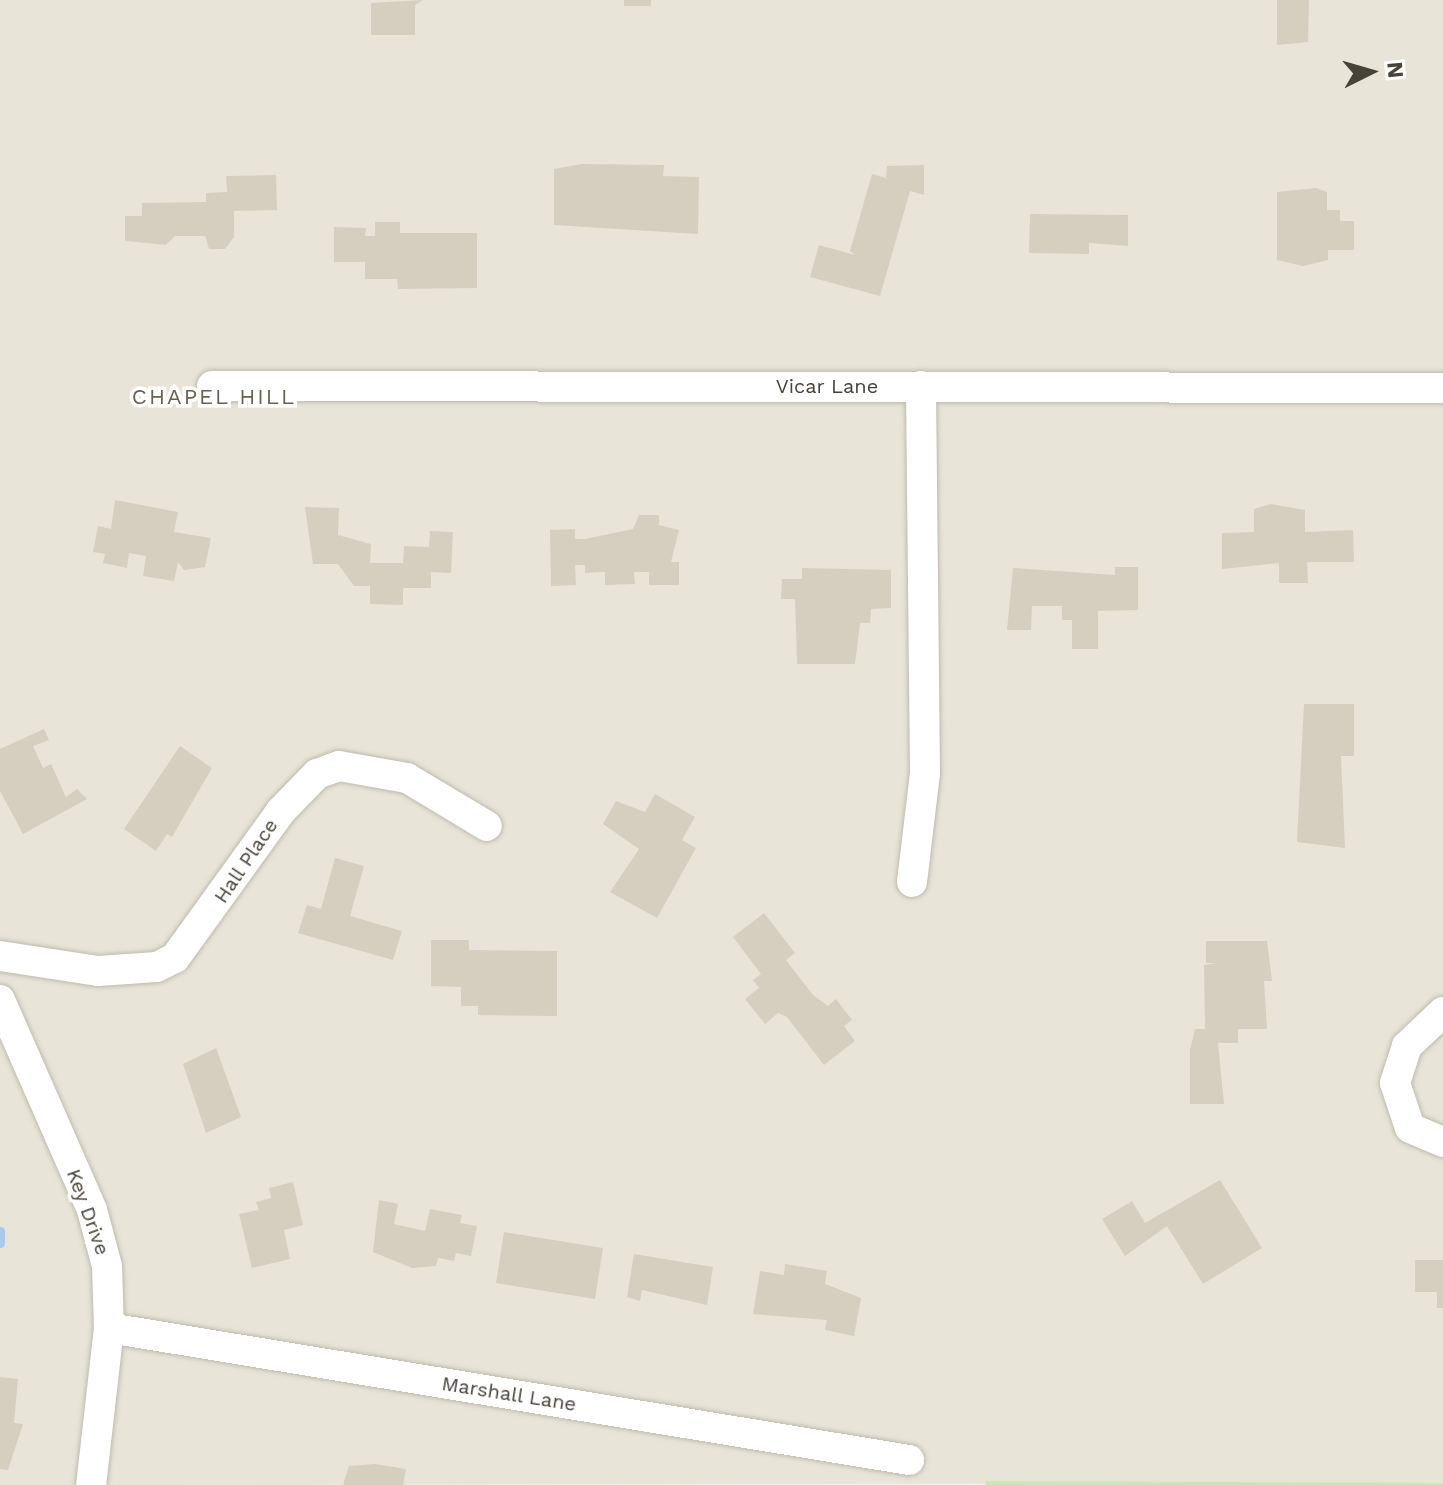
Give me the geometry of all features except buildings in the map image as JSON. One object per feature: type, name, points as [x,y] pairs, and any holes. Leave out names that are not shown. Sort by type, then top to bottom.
[{"type":"street","name":"Vicar Lane","points":[[212,386],[1443,388]]},
{"type":"street","points":[[912,882],[925,773],[921,386]]},
{"type":"street","name":"Hall Place","points":[[0,956],[98,971],[157,967],[175,958],[290,800],[317,774],[339,766],[407,778],[487,826]]},
{"type":"street","name":"Key Drive","points":[[0,1000],[92,1210],[107,1266],[109,1328],[91,1485]]},
{"type":"street","points":[[1443,1012],[1407,1046],[1395,1083],[1410,1128],[1443,1142]]},
{"type":"street","name":"Marshall Lane","points":[[109,1328],[909,1460]]},
{"type":"shaded area","points":[[0,0],[1443,0],[1443,1483],[0,1485]]},
{"type":"green space","points":[[986,1481],[1443,1483],[1443,1485],[985,1485]]},
{"type":"waterway","points":[[0,1231],[0,1243]]},
{"type":"district","name":"CHAPEL HILL","points":[[214,397]]}]
